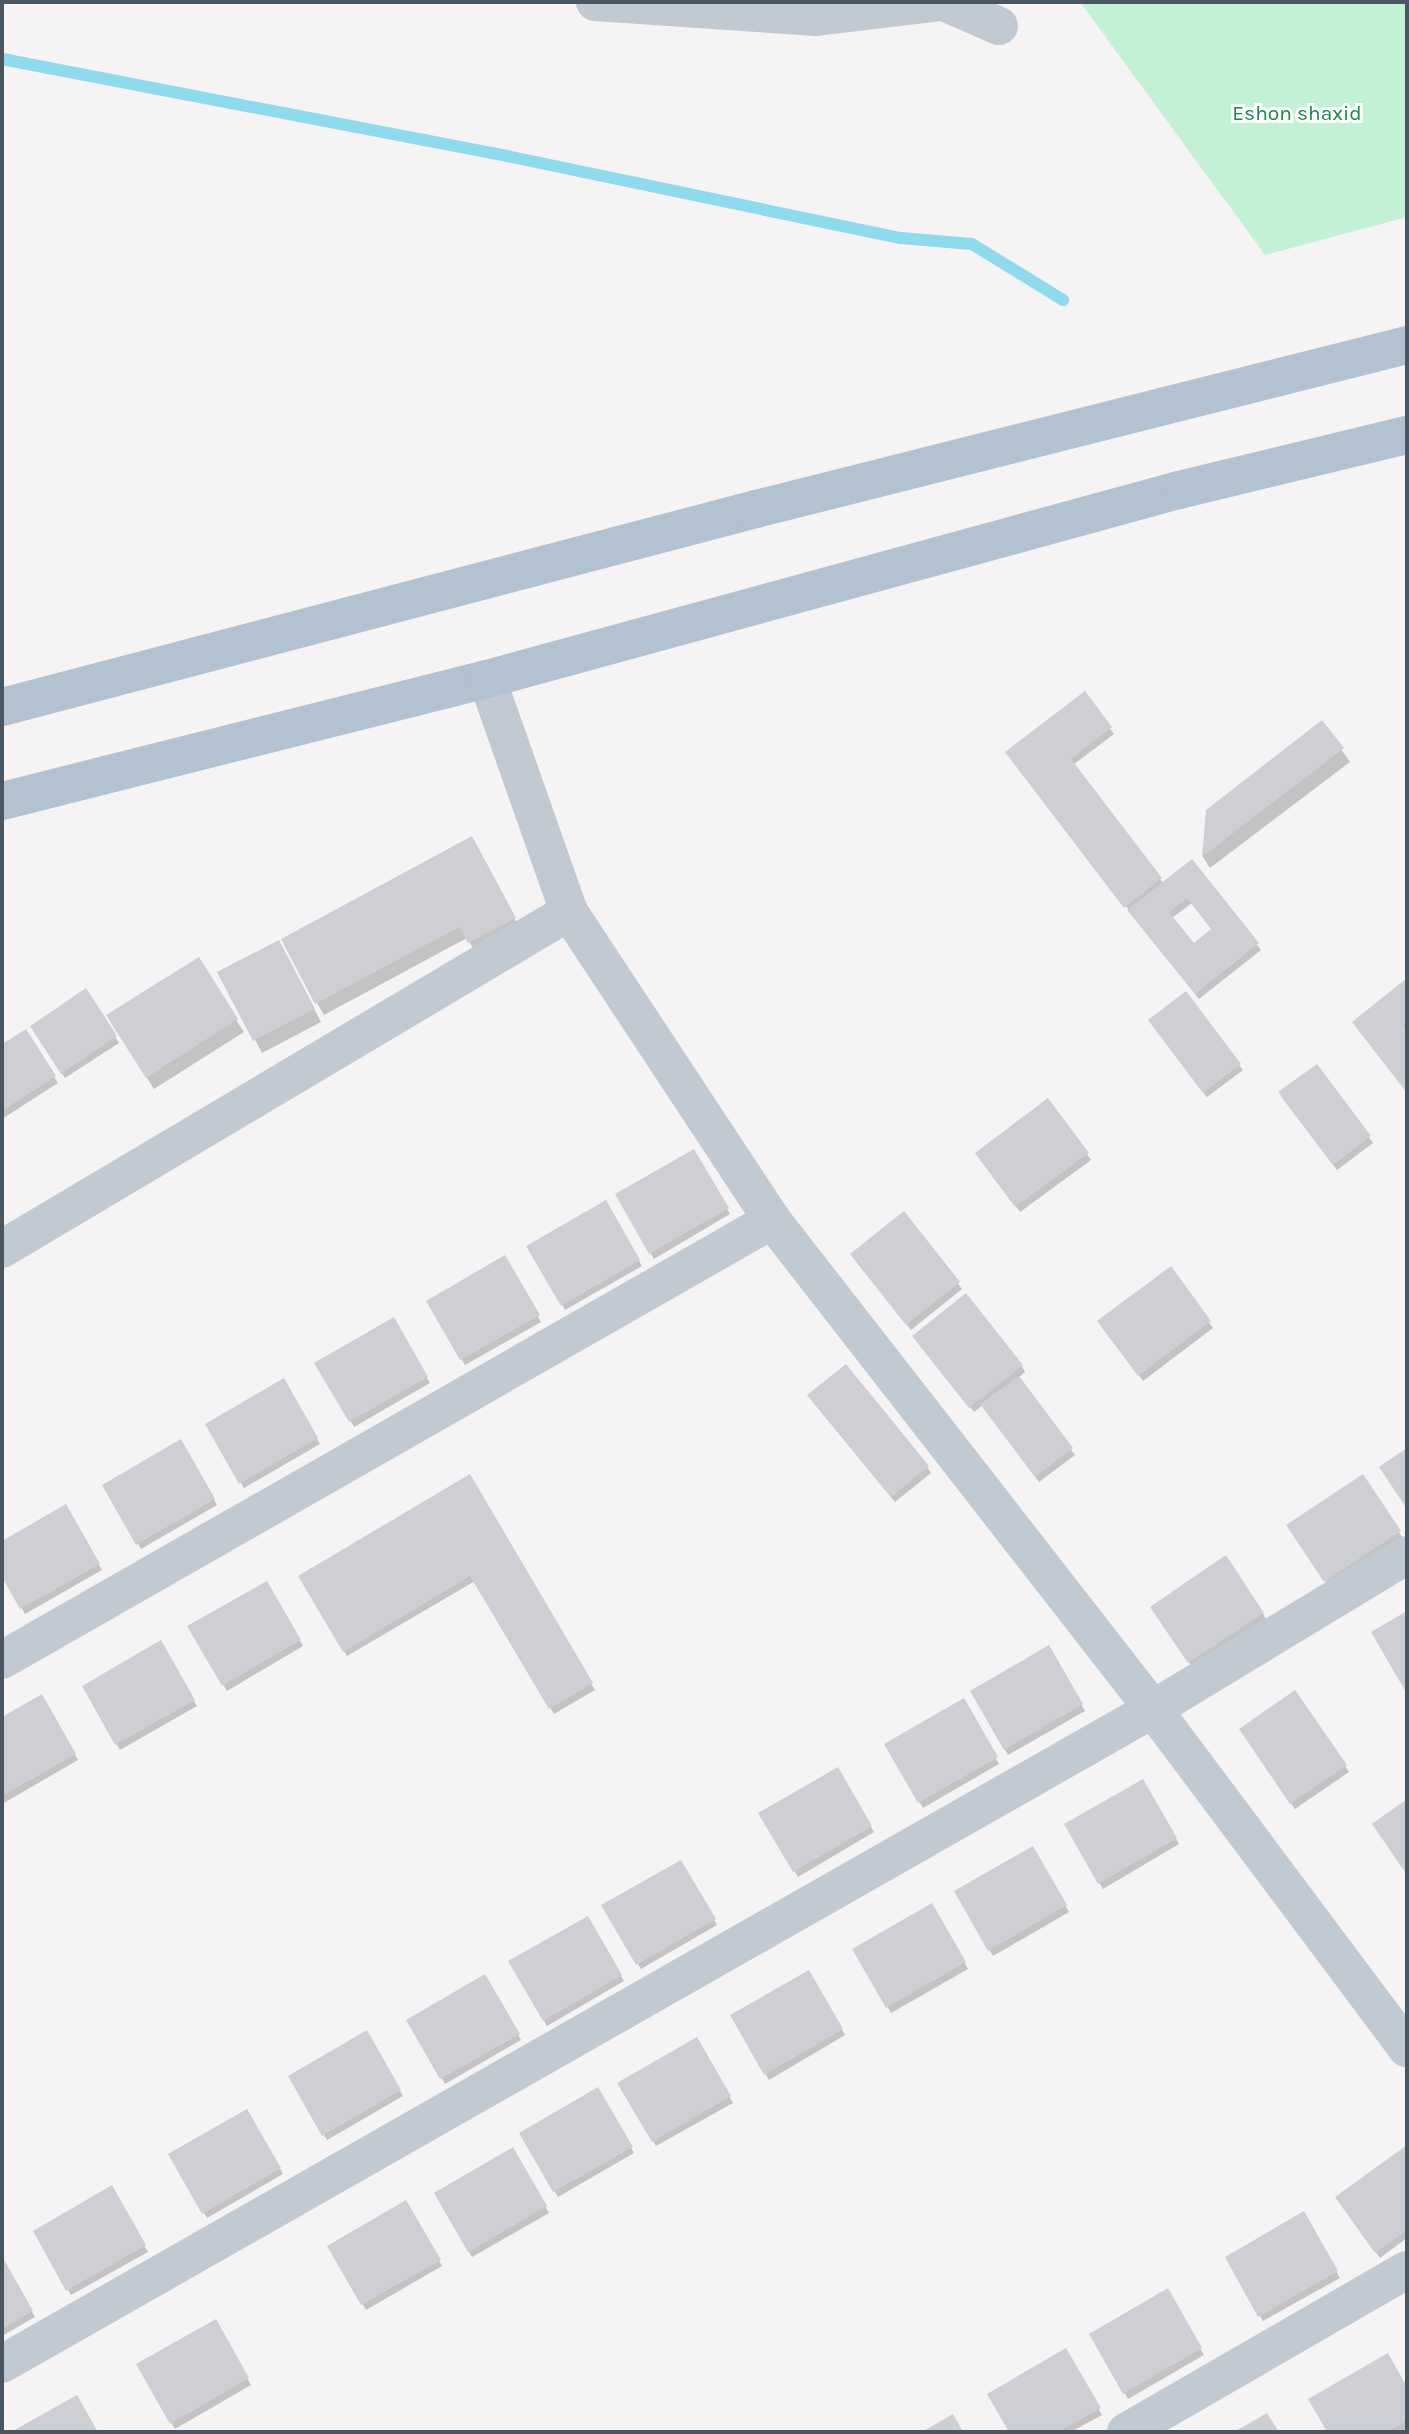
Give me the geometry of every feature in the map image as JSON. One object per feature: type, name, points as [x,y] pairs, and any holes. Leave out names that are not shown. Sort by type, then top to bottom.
[{"type":"main road","points":[[2,707],[756,509],[1407,345]]},
{"type":"main road","points":[[2,802],[487,679],[1166,493],[1407,435]]},
{"type":"street","points":[[595,2],[816,17],[943,2],[999,26]]},
{"type":"street","points":[[487,679],[569,912],[772,1220],[1153,1709],[1407,2049]]},
{"type":"street","points":[[2,1249],[569,912]]},
{"type":"street","points":[[2,1660],[772,1220]]},
{"type":"street","points":[[2,2364],[1153,1709],[1407,1555]]},
{"type":"street","points":[[1126,2432],[1407,2270]]},
{"type":"green space","name":"Eshon shaxid","points":[[1080,2],[1407,2],[1407,217],[1265,255]]},
{"type":"building","points":[[1085,691],[1112,727],[1071,759],[1162,878],[1124,908],[1005,752]]},
{"type":"building","points":[[1322,720],[1344,748],[1202,857],[1206,810]]},
{"type":"building","points":[[472,836],[516,918],[468,943],[459,927],[315,1004],[281,939]]},
{"type":"building","points":[[1192,859],[1259,943],[1195,994],[1127,910]],"holes":[[[1187,898],[1211,929],[1194,943],[1169,912]]]},
{"type":"building","points":[[279,940],[315,1009],[253,1041],[217,972]]},
{"type":"building","points":[[199,957],[238,1019],[146,1078],[106,1015]]},
{"type":"building","points":[[1407,978],[1407,1022],[1403,1026],[1407,1032],[1407,1093],[1352,1022]]},
{"type":"building","points":[[86,988],[117,1036],[61,1074],[30,1026]]},
{"type":"building","points":[[1186,991],[1241,1064],[1203,1093],[1148,1020]]},
{"type":"building","points":[[26,1029],[56,1076],[2,1111],[2,1044]]},
{"type":"building","points":[[1317,1064],[1371,1136],[1333,1165],[1278,1092]]},
{"type":"building","points":[[1048,1098],[1089,1153],[1015,1207],[975,1153]]},
{"type":"building","points":[[694,1149],[729,1208],[649,1254],[615,1194]]},
{"type":"building","points":[[606,1200],[640,1260],[561,1306],[526,1246]]},
{"type":"building","points":[[904,1211],[960,1282],[906,1325],[850,1254]]},
{"type":"building","points":[[505,1255],[540,1315],[460,1360],[426,1301]]},
{"type":"building","points":[[1171,1266],[1211,1321],[1138,1376],[1097,1321]]},
{"type":"building","points":[[966,1293],[1023,1365],[969,1408],[912,1336]]},
{"type":"building","points":[[394,1317],[428,1377],[349,1422],[314,1363]]},
{"type":"building","points":[[846,1364],[929,1466],[891,1497],[807,1395]]},
{"type":"building","points":[[1019,1376],[1073,1448],[1035,1477],[980,1404]]},
{"type":"building","points":[[284,1378],[318,1438],[239,1484],[205,1424]]},
{"type":"building","points":[[181,1439],[215,1499],[136,1545],[102,1485]]},
{"type":"building","points":[[1407,1448],[1407,1509],[1379,1467]]},
{"type":"building","points":[[470,1474],[593,1683],[549,1709],[470,1576],[343,1652],[298,1576]]},
{"type":"building","points":[[1363,1474],[1401,1531],[1324,1582],[1286,1525]]},
{"type":"building","points":[[66,1504],[100,1564],[20,1609],[2,1577],[2,1541]]},
{"type":"building","points":[[1226,1555],[1264,1613],[1188,1663],[1150,1607]]},
{"type":"building","points":[[267,1581],[301,1640],[222,1686],[187,1626]]},
{"type":"building","points":[[1407,1611],[1407,1694],[1371,1632]]},
{"type":"building","points":[[161,1640],[195,1700],[115,1745],[82,1686]]},
{"type":"building","points":[[1049,1645],[1083,1704],[1004,1750],[970,1691]]},
{"type":"building","points":[[1295,1690],[1347,1765],[1290,1804],[1239,1729]]},
{"type":"building","points":[[42,1694],[76,1754],[2,1796],[2,1717]]},
{"type":"building","points":[[964,1698],[998,1757],[918,1803],[884,1744]]},
{"type":"building","points":[[838,1767],[872,1826],[793,1872],[758,1813]]},
{"type":"building","points":[[1143,1779],[1177,1838],[1098,1884],[1064,1824]]},
{"type":"building","points":[[1407,1799],[1407,1875],[1372,1824]]},
{"type":"building","points":[[1033,1846],[1067,1905],[988,1951],[954,1891]]},
{"type":"building","points":[[681,1860],[716,1919],[636,1965],[601,1905]]},
{"type":"building","points":[[932,1903],[966,1962],[886,2008],[852,1949]]},
{"type":"building","points":[[588,1916],[622,1975],[543,2021],[508,1961]]},
{"type":"building","points":[[809,1970],[843,2029],[764,2075],[730,2015]]},
{"type":"building","points":[[485,1974],[520,2034],[440,2079],[406,2020]]},
{"type":"building","points":[[367,2030],[401,2090],[322,2136],[288,2076]]},
{"type":"building","points":[[697,2037],[731,2096],[652,2142],[617,2083]]},
{"type":"building","points":[[598,2087],[633,2147],[553,2192],[519,2133]]},
{"type":"building","points":[[247,2109],[281,2168],[202,2214],[168,2154]]},
{"type":"building","points":[[1407,2145],[1407,2230],[1375,2253],[1335,2197]]},
{"type":"building","points":[[513,2147],[547,2206],[468,2252],[434,2193]]},
{"type":"building","points":[[112,2185],[146,2245],[66,2291],[33,2231]]},
{"type":"building","points":[[406,2200],[441,2260],[361,2305],[327,2246]]},
{"type":"building","points":[[1304,2211],[1338,2271],[1258,2317],[1225,2257]]},
{"type":"building","points":[[2,2256],[33,2311],[2,2329]]},
{"type":"building","points":[[1168,2288],[1202,2348],[1123,2394],[1089,2334]]},
{"type":"building","points":[[216,2319],[249,2378],[170,2424],[136,2364]]},
{"type":"building","points":[[1066,2348],[1101,2408],[1058,2432],[1009,2432],[987,2394]]},
{"type":"building","points":[[1388,2353],[1407,2387],[1407,2421],[1387,2432],[1327,2432],[1308,2399]]},
{"type":"building","points":[[77,2395],[98,2432],[11,2432]]},
{"type":"building","points":[[1267,2413],[1279,2432],[1234,2432]]},
{"type":"building","points":[[953,2414],[963,2432],[922,2432]]},
{"type":"waterway","points":[[2,59],[507,156],[901,238],[972,244],[1063,300]]}]
